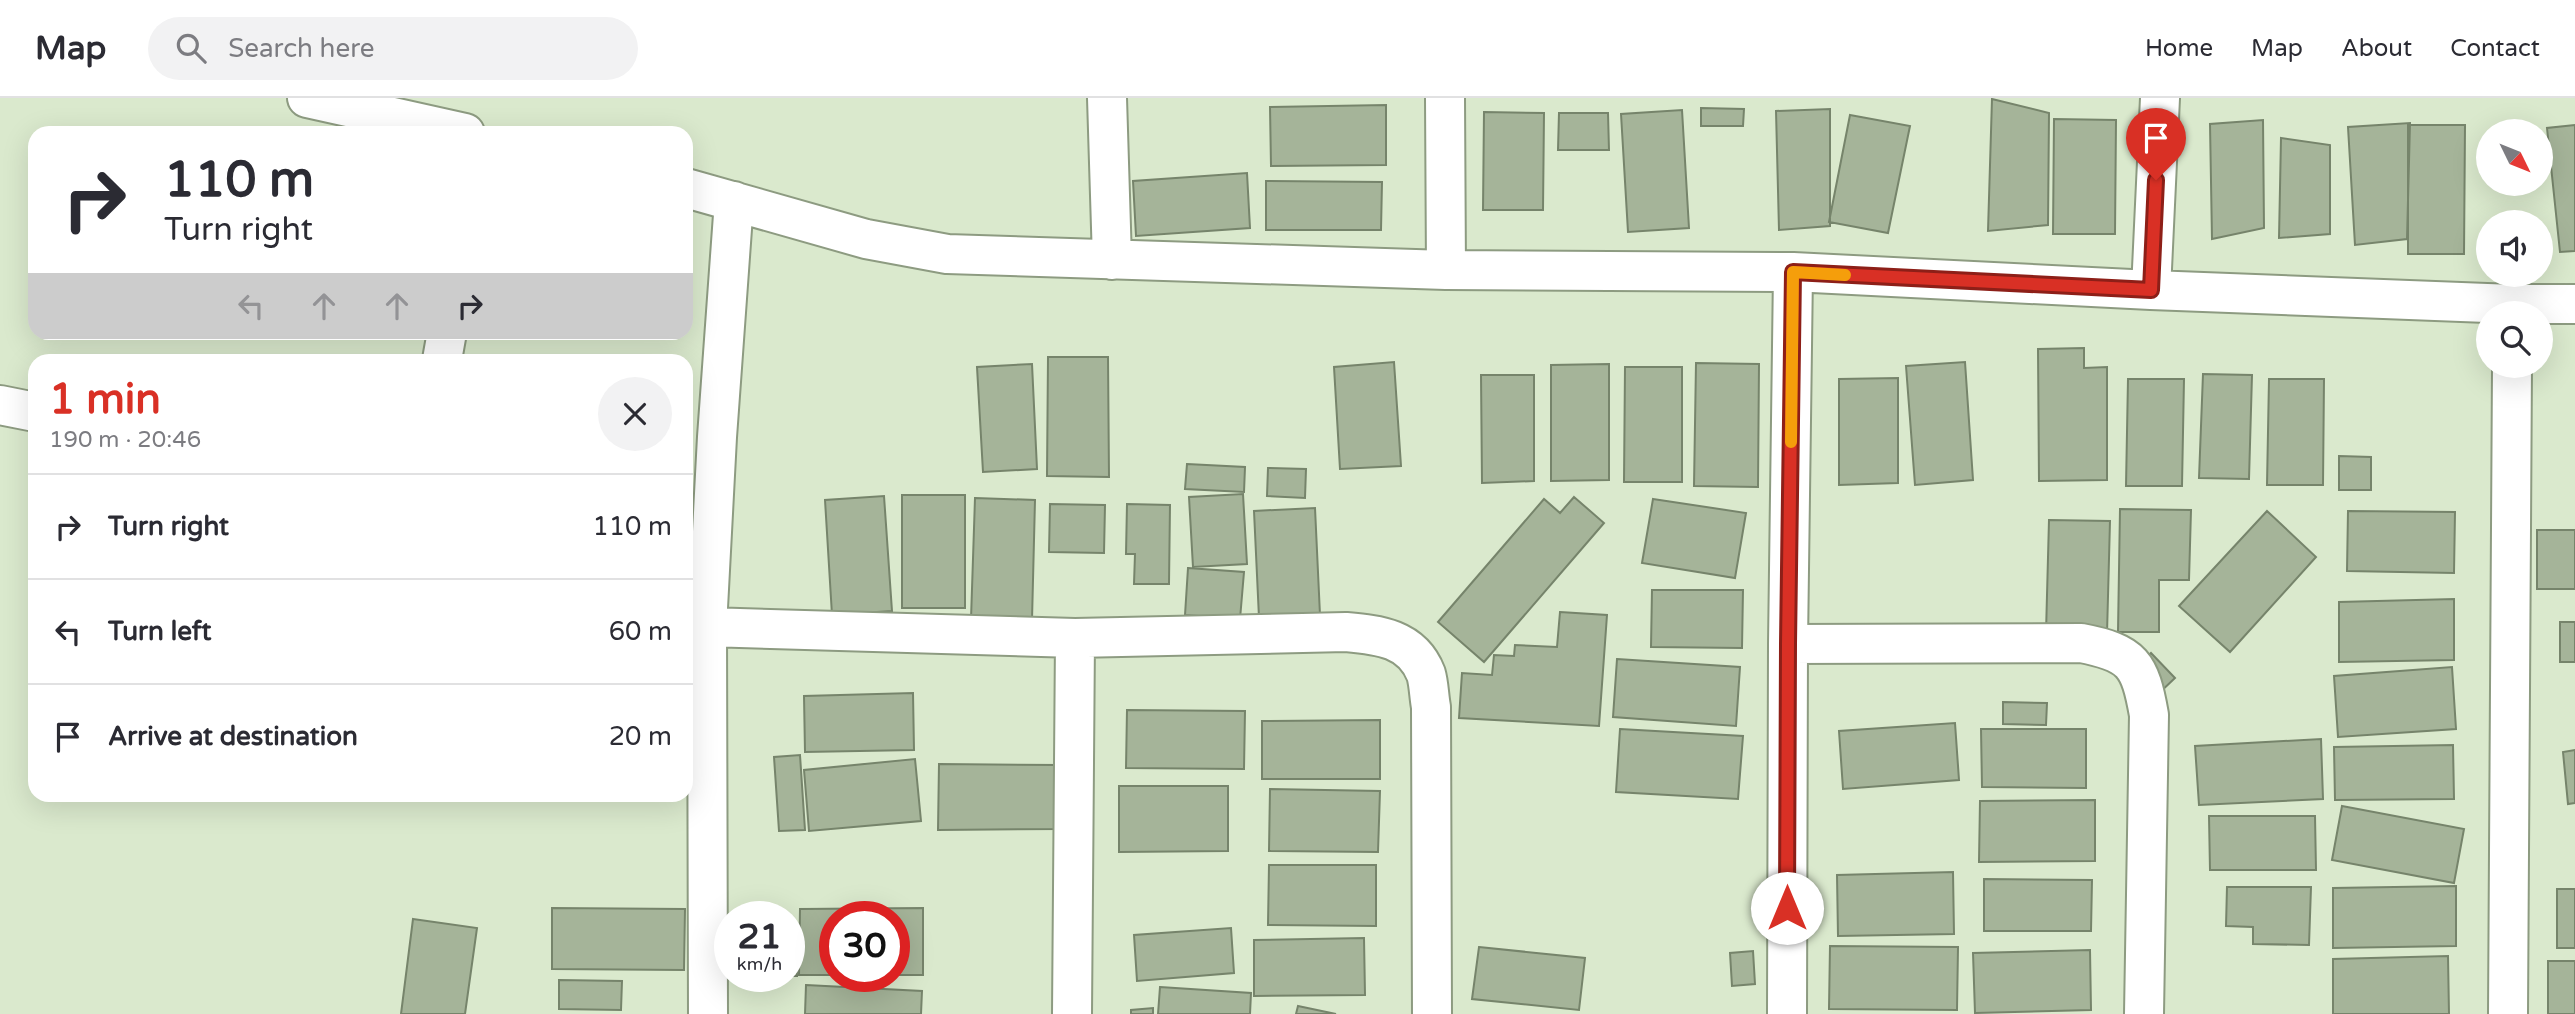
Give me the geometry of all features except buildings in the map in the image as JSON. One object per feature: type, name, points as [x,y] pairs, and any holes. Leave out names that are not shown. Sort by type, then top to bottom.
[{"type":"street","points":[[307,98],[433,126]]},
{"type":"street","points":[[1107,98],[1112,260]]},
{"type":"street","points":[[1445,98],[1446,270]]},
{"type":"street","points":[[2151,290],[2160,98]]},
{"type":"street","points":[[693,190],[866,239],[947,254],[1446,270],[1793,272],[2476,306]]},
{"type":"street","points":[[708,1014],[707,627],[734,201]]},
{"type":"street","points":[[1787,1014],[1793,272]]},
{"type":"street","points":[[2553,305],[2575,304]]},
{"type":"street","points":[[2508,1014],[2512,378]]},
{"type":"street","points":[[0,405],[28,411]]},
{"type":"street","points":[[707,627],[1075,638],[1346,632],[1381,635],[1409,649],[1426,673],[1431,707],[1432,1014]]},
{"type":"street","points":[[1072,1014],[1075,638]]},
{"type":"street","points":[[1788,644],[2081,643],[2109,648],[2130,660],[2144,683],[2149,715],[2144,1014]]},
{"type":"slow traffic","points":[[1791,442],[1793,272],[1845,275]]},
{"type":"route","points":[[1787,908],[1793,272],[2151,290],[2156,180]]}]
